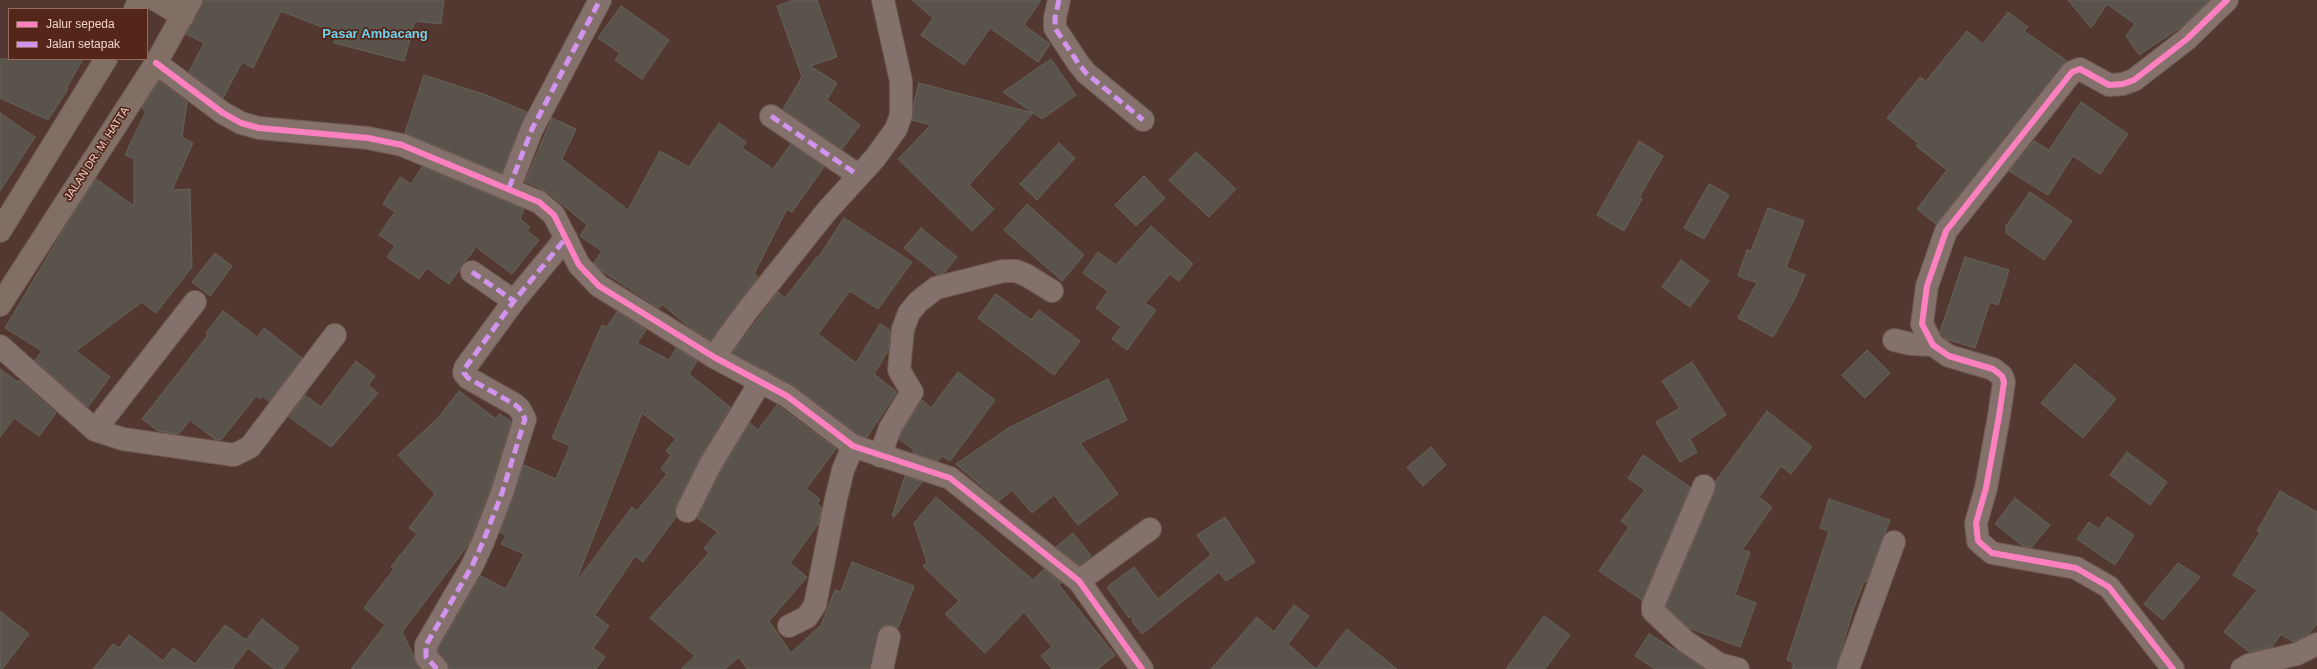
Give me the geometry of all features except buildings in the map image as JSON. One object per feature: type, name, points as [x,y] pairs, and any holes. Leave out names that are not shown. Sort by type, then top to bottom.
[{"type":"main road","points":[[156,0],[187,8]]},
{"type":"main road","name":"JALAN DR. M. HATTA","points":[[0,305],[156,63],[187,8]]},
{"type":"main road","points":[[0,231],[105,60]]},
{"type":"street","points":[[509,188],[532,129],[600,0]]},
{"type":"street","points":[[714,357],[762,292],[858,175],[888,141],[896,129],[901,114],[900,74],[883,0]]},
{"type":"street","points":[[1059,0],[1055,18],[1055,28],[1078,63],[1086,73],[1143,120]]},
{"type":"street","points":[[2173,669],[2108,587],[2076,568],[1992,554],[1978,540],[1976,523],[1986,488],[2004,382],[2002,376],[1993,369],[1949,356],[1933,345],[1922,324],[1927,286],[1946,232],[2072,72],[2080,69],[2110,84],[2123,84],[2134,80],[2187,39],[2228,0]]},
{"type":"street","points":[[156,63],[223,113],[241,122],[259,128],[368,138],[402,145],[509,188],[546,207],[560,224],[579,265],[592,280],[714,357],[787,396],[853,446],[950,478],[1079,581],[1142,669]]},
{"type":"street","points":[[770,116],[858,175]]},
{"type":"street","points":[[437,669],[426,657],[426,645],[478,555],[502,493],[525,419],[520,408],[473,381],[464,373],[469,361],[514,301],[566,238]]},
{"type":"street","points":[[880,456],[890,428],[912,392],[899,370],[903,330],[910,313],[918,302],[936,288],[1002,270],[1016,271],[1026,275],[1052,292]]},
{"type":"street","points":[[472,272],[514,301]]},
{"type":"street","points":[[95,430],[195,302]]},
{"type":"street","points":[[0,346],[95,430],[124,439],[229,454],[239,453],[250,446],[335,335]]},
{"type":"street","points":[[1894,340],[1911,344],[1933,345]]},
{"type":"street","points":[[687,511],[710,465],[761,381]]},
{"type":"street","points":[[789,626],[806,617],[815,604],[842,470],[853,446]]},
{"type":"street","points":[[1704,486],[1654,604],[1654,612],[1685,641],[1719,664],[1738,669]]},
{"type":"street","points":[[1079,581],[1150,529]]},
{"type":"street","points":[[1848,669],[1894,542]]},
{"type":"street","points":[[882,669],[889,637]]},
{"type":"street","points":[[2242,669],[2249,665],[2297,654],[2317,644]]},
{"type":"marked path","points":[[509,188],[532,129],[600,0]]},
{"type":"marked path","points":[[1059,0],[1055,18],[1055,28],[1078,63],[1086,73],[1143,120]]},
{"type":"marked path","points":[[771,116],[858,175]]},
{"type":"marked path","points":[[437,669],[426,657],[426,645],[472,566],[483,542],[502,493],[525,419],[519,408],[514,404],[468,378],[464,373],[465,368],[514,301],[566,238]]},
{"type":"marked path","points":[[472,272],[514,301]]},
{"type":"cycle path","points":[[2173,669],[2109,587],[2076,568],[1992,553],[1978,541],[1976,523],[1986,488],[2004,382],[2002,376],[1993,369],[1949,356],[1933,345],[1922,324],[1927,286],[1946,231],[2072,72],[2080,69],[2109,85],[2123,84],[2134,80],[2187,39],[2227,0]]},
{"type":"cycle path","points":[[156,63],[223,113],[241,123],[259,128],[368,138],[402,145],[539,202],[554,215],[579,265],[599,286],[714,357],[787,396],[853,446],[950,478],[1079,581],[1142,669]]},
{"type":"district","name":"Pasar Ambacang","points":[[375,34]]}]
